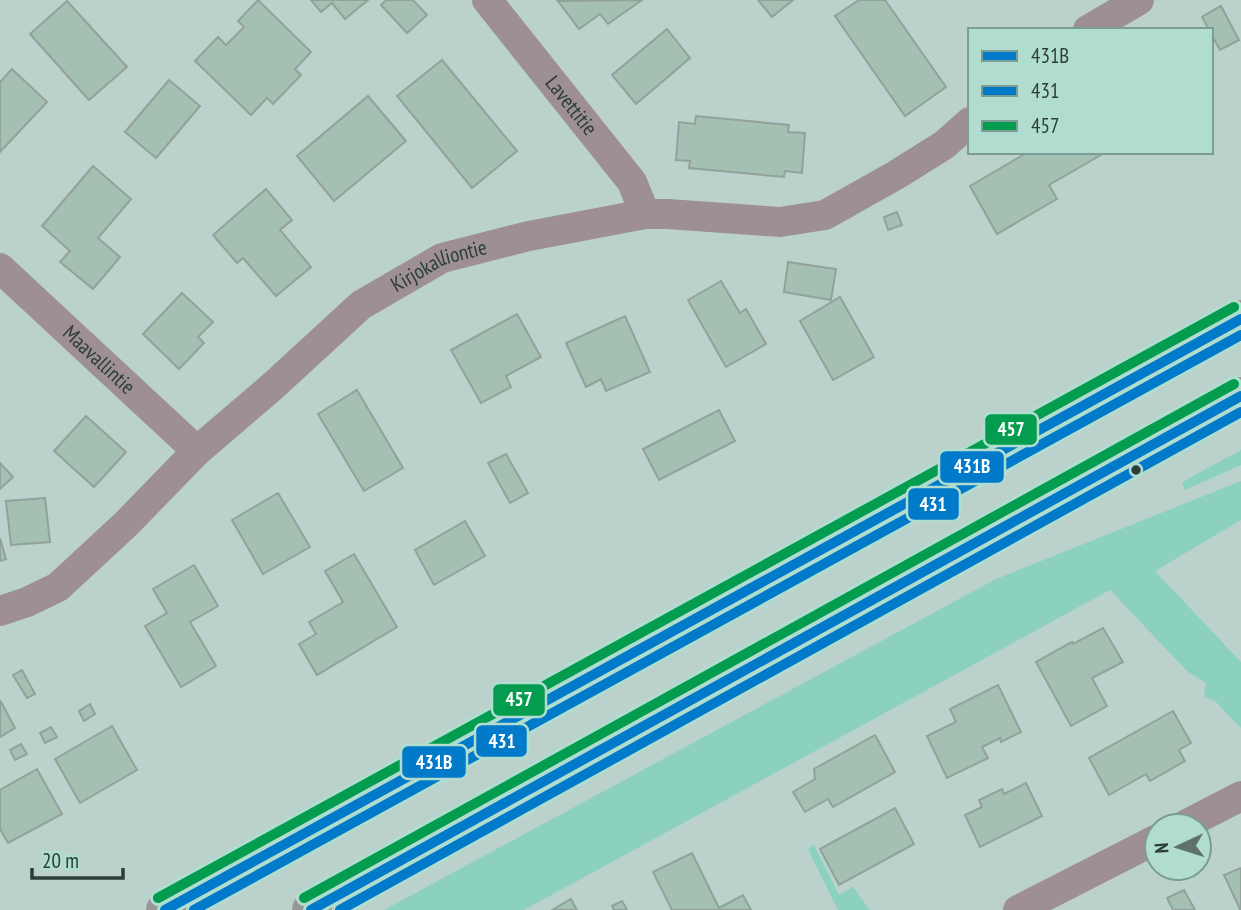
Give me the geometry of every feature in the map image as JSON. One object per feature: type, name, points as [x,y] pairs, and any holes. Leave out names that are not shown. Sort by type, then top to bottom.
[{"type":"highway","points":[[165,910],[1241,319]]},
{"type":"highway","points":[[310,910],[1241,396]]},
{"type":"street","name":"Lavettitie","points":[[487,0],[632,182],[645,214]]},
{"type":"street","points":[[1091,28],[1139,0]]},
{"type":"street","name":"Kirjokalliontie","points":[[0,611],[58,587],[126,524],[197,451],[274,385],[361,304],[442,258],[529,236],[645,214],[780,222],[825,215],[944,145],[968,124]]},
{"type":"street","name":"Maavallintie","points":[[0,268],[197,451]]},
{"type":"street","points":[[1210,812],[1241,796]]},
{"type":"street","points":[[1018,910],[1143,846]]},
{"type":"green space","points":[[1241,450],[1241,465],[1185,490],[1182,482]]},
{"type":"green space","points":[[1241,481],[1241,520],[1155,571],[1241,662],[1241,728],[1215,701],[1204,696],[1206,683],[1187,671],[1110,590],[524,910],[384,910],[996,579]]},
{"type":"green space","points":[[814,845],[839,895],[853,887],[870,910],[838,910],[808,849]]},
{"type":"building","points":[[258,0],[311,52],[295,69],[301,75],[273,104],[267,98],[251,115],[195,61],[218,37],[226,45],[244,27],[238,21]]},
{"type":"building","points":[[311,0],[368,0],[345,19],[332,3],[321,12]]},
{"type":"building","points":[[386,0],[413,0],[427,15],[407,33],[381,5]]},
{"type":"building","points":[[642,0],[608,24],[600,14],[579,29],[558,1]]},
{"type":"building","points":[[758,0],[793,0],[772,17]]},
{"type":"building","points":[[859,0],[885,0],[946,87],[905,116],[835,16]]},
{"type":"building","points":[[67,1],[127,67],[89,100],[30,34]]},
{"type":"building","points":[[1221,6],[1239,40],[1220,50],[1213,38],[1213,28],[1208,28],[1202,17]]},
{"type":"building","points":[[667,29],[690,58],[636,104],[612,75]]},
{"type":"building","points":[[442,60],[517,151],[472,188],[397,96]]},
{"type":"building","points":[[12,69],[47,102],[0,152],[0,82]]},
{"type":"building","points":[[169,80],[200,106],[156,158],[125,132]]},
{"type":"building","points":[[368,96],[406,141],[334,201],[297,156]]},
{"type":"building","points":[[696,116],[789,125],[788,132],[805,133],[802,173],[785,171],[784,177],[689,168],[690,161],[676,160],[679,122],[695,124]]},
{"type":"building","points":[[1025,154],[1103,154],[1049,185],[1057,199],[997,234],[970,186]]},
{"type":"building","points":[[93,166],[131,199],[98,238],[120,257],[93,289],[60,262],[70,251],[42,226]]},
{"type":"building","points":[[266,189],[292,220],[280,230],[311,267],[276,296],[243,258],[237,263],[213,235]]},
{"type":"building","points":[[897,212],[902,225],[888,230],[884,217]]},
{"type":"building","points":[[788,262],[836,269],[831,300],[784,292]]},
{"type":"building","points":[[721,281],[740,313],[746,309],[766,344],[726,367],[688,300]]},
{"type":"building","points":[[182,293],[213,322],[198,337],[204,343],[179,369],[143,334]]},
{"type":"building","points":[[840,297],[874,357],[833,380],[800,321]]},
{"type":"building","points":[[517,314],[541,357],[506,376],[511,387],[481,403],[451,350]]},
{"type":"building","points":[[625,316],[650,372],[606,391],[601,379],[586,387],[566,343]]},
{"type":"building","points":[[357,390],[403,468],[364,491],[318,414]]},
{"type":"building","points":[[719,410],[735,441],[659,480],[643,449]]},
{"type":"building","points":[[86,416],[126,452],[94,487],[54,451]]},
{"type":"building","points":[[506,454],[528,493],[510,503],[488,463]]},
{"type":"building","points":[[0,463],[13,477],[0,489]]},
{"type":"building","points":[[278,493],[310,547],[263,574],[232,520]]},
{"type":"building","points":[[45,498],[50,542],[11,545],[6,501]]},
{"type":"building","points":[[465,521],[485,556],[434,585],[415,550]]},
{"type":"building","points":[[0,538],[6,559],[0,561]]},
{"type":"building","points":[[354,554],[397,627],[317,675],[299,644],[316,634],[309,622],[343,602],[325,571]]},
{"type":"building","points":[[194,565],[218,606],[190,622],[216,666],[181,687],[145,626],[167,613],[153,589]]},
{"type":"building","points":[[1103,628],[1123,662],[1092,678],[1107,706],[1071,726],[1036,662]]},
{"type":"building","points":[[22,670],[35,694],[27,698],[13,675]]},
{"type":"building","points":[[998,685],[1021,732],[1001,742],[1000,738],[982,747],[988,758],[947,778],[927,736],[956,722],[950,709]]},
{"type":"building","points":[[0,700],[15,728],[0,737]]},
{"type":"building","points":[[90,704],[95,714],[84,721],[79,711]]},
{"type":"building","points":[[1173,711],[1191,743],[1179,750],[1185,761],[1150,781],[1146,774],[1109,795],[1089,758]]},
{"type":"building","points":[[112,726],[137,770],[80,803],[55,759]]},
{"type":"building","points":[[51,727],[57,737],[45,743],[40,733]]},
{"type":"building","points":[[875,735],[895,772],[833,807],[828,799],[805,812],[793,792],[815,779],[814,769]]},
{"type":"building","points":[[21,744],[27,754],[15,760],[10,750]]},
{"type":"building","points":[[37,769],[62,814],[8,843],[0,829],[0,790]]},
{"type":"building","points":[[1026,783],[1042,816],[980,847],[965,815],[982,807],[979,800],[1002,789],[1004,794]]},
{"type":"building","points":[[895,808],[914,844],[839,885],[820,849]]},
{"type":"building","points":[[692,853],[719,908],[743,895],[751,910],[672,910],[653,872]]},
{"type":"building","points":[[1241,868],[1241,909],[1240,909],[1224,875]]},
{"type":"building","points":[[1184,890],[1195,910],[1173,910],[1167,898]]},
{"type":"building","points":[[571,899],[577,910],[552,910]]},
{"type":"building","points":[[622,901],[627,910],[614,910],[612,906]]},
{"type":"transit line","name":"457","points":[[158,898],[1234,307]]},
{"type":"transit line","name":"431B","points":[[165,910],[1241,319]]},
{"type":"transit line","name":"431","points":[[194,910],[1241,335]]},
{"type":"transit line","name":"457","points":[[304,898],[1234,384]]},
{"type":"transit line","name":"431B","points":[[311,910],[1241,396]]},
{"type":"transit line","name":"431","points":[[340,910],[1241,412]]}]
